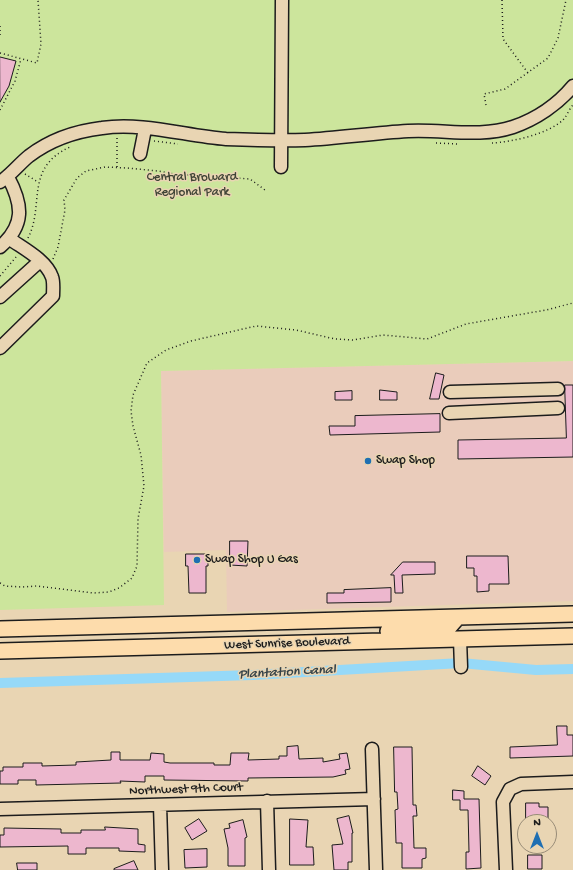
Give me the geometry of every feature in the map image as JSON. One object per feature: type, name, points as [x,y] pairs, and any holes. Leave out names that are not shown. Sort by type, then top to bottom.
[{"type":"main road","name":"West Sunrise Boulevard","points":[[5,628],[573,614]]},
{"type":"main road","points":[[299,643],[311,636],[444,628],[450,626],[457,618]]},
{"type":"main road","name":"West Sunrise Boulevard","points":[[0,651],[573,636]]},
{"type":"street","points":[[281,167],[282,0]]},
{"type":"street","points":[[0,247],[10,239],[18,223],[20,210],[18,199],[4,180],[30,156],[63,138],[103,128],[116,134],[145,129],[225,139],[281,140],[410,131],[492,132],[532,119],[554,105],[573,86]]},
{"type":"street","points":[[140,154],[145,129]]},
{"type":"street","points":[[0,348],[53,296],[53,278],[44,266],[10,239]]},
{"type":"street","points":[[0,298],[44,266]]},
{"type":"street","points":[[450,392],[558,389]]},
{"type":"street","points":[[449,413],[558,408]]},
{"type":"street","points":[[460,639],[461,663]]},
{"type":"street","points":[[372,749],[376,870]]},
{"type":"street","points":[[506,870],[503,802],[510,789],[521,784],[573,782]]},
{"type":"street","name":"Northwest 9th Court","points":[[0,809],[374,799]]},
{"type":"street","points":[[267,801],[269,870]]},
{"type":"street","points":[[160,805],[162,870]]},
{"type":"path","points":[[0,53],[37,63],[41,44],[38,0]]},
{"type":"path","points":[[502,0],[503,39],[528,73]]},
{"type":"path","points":[[486,105],[484,94],[505,89],[548,58],[558,38],[566,0]]},
{"type":"path","points":[[0,26],[0,38]]},
{"type":"path","points":[[0,110],[15,81],[21,59]]},
{"type":"path","points":[[116,134],[117,168]]},
{"type":"path","points":[[0,276],[23,248],[30,235],[38,182],[45,167],[57,155],[74,145]]},
{"type":"path","points":[[44,266],[58,247],[65,210],[64,200],[77,178],[86,171],[117,168],[158,171],[174,174],[250,179],[265,190]]},
{"type":"path","points":[[0,583],[11,586],[37,586],[93,593],[109,592],[119,588],[132,578],[137,566],[138,519],[144,486],[142,454],[132,419],[133,394],[147,363],[166,350],[191,341],[256,326],[296,330],[335,339],[353,340],[383,334],[427,339],[466,324],[546,310],[573,303]]},
{"type":"shaded area","name":"Swap Shop","points":[[573,361],[573,601],[227,612],[226,550],[164,552],[161,371]]},
{"type":"green space","name":"Central Broward Regional Park","points":[[0,0],[573,0],[573,361],[161,371],[164,605],[0,610]]},
{"type":"building","points":[[0,57],[16,61],[9,86],[0,102]]},
{"type":"building","points":[[436,373],[444,375],[439,399],[430,399]]},
{"type":"building","points":[[565,385],[573,385],[573,457],[458,459],[458,440],[566,438]]},
{"type":"building","points":[[380,390],[397,392],[397,400],[380,400]]},
{"type":"building","points":[[352,391],[352,400],[335,400],[335,392]]},
{"type":"building","points":[[440,414],[440,432],[330,435],[329,426],[355,426],[355,416]]},
{"type":"building","points":[[230,541],[248,541],[247,566],[230,565]]},
{"type":"building","points":[[186,554],[208,554],[208,566],[206,566],[206,593],[189,593]]},
{"type":"building","points":[[467,556],[508,556],[509,584],[489,584],[489,591],[477,592],[477,576],[474,576],[474,568],[467,568]]},
{"type":"building","points":[[403,562],[435,562],[435,574],[402,575],[403,593],[395,593],[394,575],[391,575]]},
{"type":"building","points":[[391,588],[391,602],[327,603],[327,593],[344,593],[344,590]]},
{"type":"building","points":[[557,726],[567,726],[567,735],[573,735],[573,756],[510,758],[510,747],[557,745]]},
{"type":"building","points":[[298,746],[299,759],[323,758],[323,762],[340,759],[339,754],[347,753],[350,769],[345,770],[346,774],[333,777],[248,778],[248,781],[164,780],[164,776],[145,776],[145,782],[120,781],[121,783],[36,785],[36,780],[18,780],[18,784],[0,784],[0,771],[3,771],[3,767],[23,767],[23,763],[42,763],[42,766],[76,765],[76,762],[111,760],[111,752],[120,752],[120,760],[150,760],[151,753],[164,754],[164,762],[170,763],[214,763],[214,765],[230,765],[231,753],[249,753],[248,760],[279,759],[279,756],[287,756],[287,747]]},
{"type":"building","points":[[394,747],[412,747],[413,805],[416,805],[417,816],[413,816],[414,848],[426,848],[426,858],[422,859],[422,868],[402,868],[402,843],[396,843],[395,810],[398,809],[397,792],[395,792]]},
{"type":"building","points":[[478,766],[491,776],[485,785],[472,776]]},
{"type":"building","points":[[453,790],[464,791],[464,799],[479,799],[481,868],[466,869],[466,852],[469,852],[468,810],[460,810],[460,800],[453,800]]},
{"type":"building","points":[[526,803],[539,803],[539,807],[548,807],[548,814],[526,814]]},
{"type":"building","points":[[349,816],[353,833],[352,862],[348,862],[348,870],[334,870],[332,845],[343,844],[337,819]]},
{"type":"building","points":[[199,819],[207,831],[192,840],[185,828]]},
{"type":"building","points":[[290,819],[308,820],[306,847],[313,847],[314,865],[290,865]]},
{"type":"building","points":[[243,820],[247,837],[245,838],[245,866],[228,866],[228,848],[224,829],[230,828],[229,824]]},
{"type":"building","points":[[105,827],[138,829],[138,844],[145,845],[145,852],[119,851],[119,848],[86,848],[86,854],[68,854],[68,846],[0,847],[0,835],[4,835],[4,828],[61,829],[61,833],[81,833],[81,830],[105,830]]},
{"type":"building","points":[[207,849],[207,867],[185,868],[184,850]]},
{"type":"building","points":[[528,855],[542,855],[542,869],[528,869]]},
{"type":"building","points":[[134,861],[138,870],[114,870],[114,869]]},
{"type":"building","points":[[17,863],[37,863],[37,870],[18,870]]},
{"type":"waterway","name":"Plantation Canal","points":[[0,683],[253,675],[461,663],[536,670],[573,669]]},
{"type":"place","name":"Swap Shop","points":[[368,461]]},
{"type":"place","name":"Swap Shop U Gas","points":[[197,560]]}]
